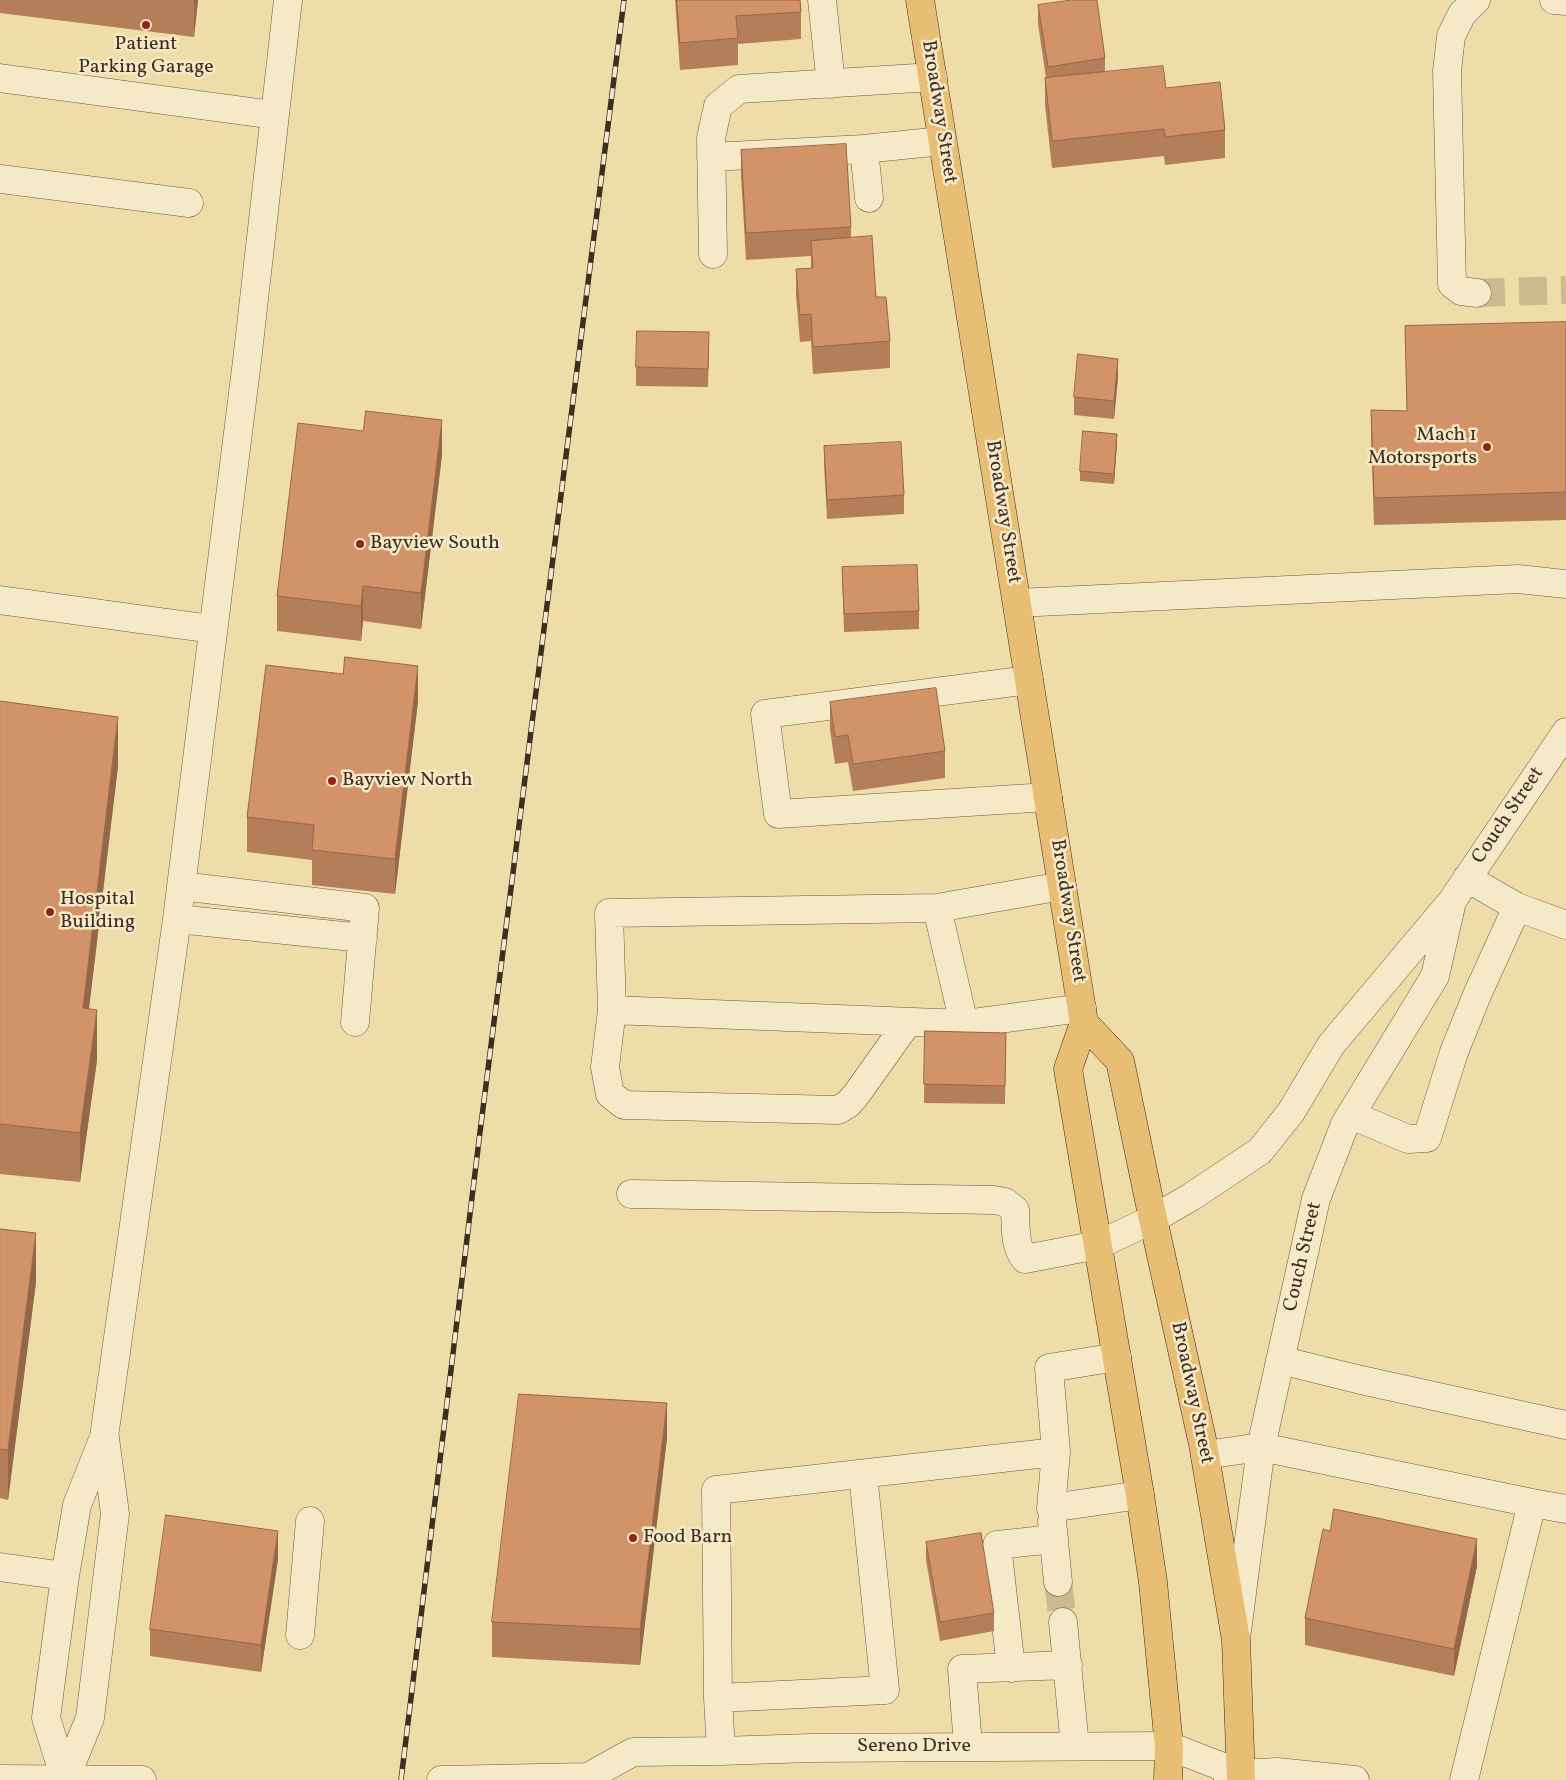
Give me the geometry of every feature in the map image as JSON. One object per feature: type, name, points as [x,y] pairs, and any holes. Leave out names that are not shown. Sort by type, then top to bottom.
[{"type":"main road","name":"Broadway Street","points":[[920,0],[1083,1016],[1068,1069],[1153,1582],[1169,1746],[1168,1780]]},
{"type":"main road","name":"Broadway Street","points":[[1083,1016],[1120,1061],[1152,1219],[1205,1455],[1236,1640],[1237,1778]]},
{"type":"street","points":[[65,1780],[46,1718],[77,1505],[104,1437],[177,919],[247,361],[288,0]]},
{"type":"street","points":[[822,0],[831,84]]},
{"type":"street","points":[[1476,0],[1462,14],[1451,36],[1447,71],[1452,284],[1461,291],[1477,294]]},
{"type":"street","points":[[1554,0],[1566,1]]},
{"type":"street","points":[[713,254],[711,138],[718,106],[739,89],[932,77]]},
{"type":"street","points":[[0,78],[274,115]]},
{"type":"street","points":[[711,157],[864,149],[942,141]]},
{"type":"street","points":[[864,149],[870,198]]},
{"type":"street","points":[[0,180],[188,204]]},
{"type":"street","points":[[1017,603],[1518,579],[1566,584]]},
{"type":"street","points":[[0,600],[212,629]]},
{"type":"street","points":[[1029,680],[765,714],[778,814],[1048,797]]},
{"type":"street","name":"Couch Street","points":[[631,1194],[994,1200],[1005,1202],[1015,1210],[1018,1245],[1020,1253],[1025,1259],[1098,1245],[1152,1219],[1190,1197],[1260,1151],[1291,1112],[1331,1045],[1452,901],[1566,732]]},
{"type":"street","points":[[1467,878],[1517,907],[1566,925]]},
{"type":"street","points":[[181,886],[365,908],[355,1022]]},
{"type":"street","points":[[908,1022],[856,1095],[848,1104],[838,1110],[624,1105],[610,1094],[605,1067],[612,1010],[609,913],[937,908],[1062,886]]},
{"type":"street","name":"Couch Street","points":[[1236,1640],[1261,1447],[1316,1199],[1345,1124],[1435,976],[1452,901]]},
{"type":"street","points":[[1351,1115],[1408,1139],[1427,1138],[1454,1052],[1476,995],[1517,907]]},
{"type":"street","points":[[937,908],[964,1024]]},
{"type":"street","points":[[177,919],[363,938]]},
{"type":"street","points":[[612,1010],[964,1024],[1083,1016]]},
{"type":"street","points":[[1058,1582],[1051,1508],[1056,1452],[1049,1368],[1117,1357]]},
{"type":"street","points":[[1280,1360],[1566,1426]]},
{"type":"street","points":[[65,1780],[90,1718],[115,1514],[104,1437]]},
{"type":"street","points":[[1205,1455],[1261,1447],[1566,1510]]},
{"type":"street","points":[[721,1752],[718,1698],[716,1490],[1056,1452]]},
{"type":"street","points":[[718,1698],[885,1690],[863,1474]]},
{"type":"street","points":[[1051,1508],[1140,1495]]},
{"type":"street","points":[[1464,1780],[1532,1502]]},
{"type":"street","points":[[300,1635],[310,1521]]},
{"type":"street","points":[[1011,1668],[997,1545],[1054,1539]]},
{"type":"street","points":[[0,1567],[66,1576]]},
{"type":"street","points":[[1063,1622],[1076,1746]]},
{"type":"street","points":[[968,1746],[962,1670],[1068,1665]]},
{"type":"street","name":"Sereno Drive","points":[[441,1780],[577,1778],[632,1752],[721,1752],[810,1748],[968,1746],[1169,1746],[1237,1778],[1277,1772],[1355,1780]]},
{"type":"street","points":[[0,1779],[142,1780]]},
{"type":"building","points":[[677,0],[800,0],[801,12],[736,16],[738,38],[680,43]]},
{"type":"building","points":[[1072,0],[1097,0],[1105,58],[1048,67],[1038,5]]},
{"type":"building","points":[[1163,66],[1166,88],[1220,82],[1225,130],[1165,137],[1164,129],[1052,141],[1045,78]]},
{"type":"building","points":[[846,144],[851,227],[746,233],[741,150]]},
{"type":"building","points":[[872,236],[876,297],[886,297],[890,341],[813,347],[811,314],[800,315],[796,269],[813,268],[811,241]]},
{"type":"building","points":[[1566,322],[1566,492],[1374,498],[1371,410],[1407,411],[1405,326]]},
{"type":"building","points":[[637,331],[709,332],[708,369],[636,367]]},
{"type":"building","points":[[1078,354],[1118,359],[1114,401],[1074,397]]},
{"type":"building","name":"Bayview South","points":[[366,411],[442,420],[421,593],[363,586],[361,606],[277,596],[298,423],[363,431]]},
{"type":"building","points":[[1083,431],[1117,434],[1114,474],[1080,471]]},
{"type":"building","points":[[901,442],[904,495],[827,500],[824,446]]},
{"type":"building","points":[[917,565],[919,611],[844,614],[842,567]]},
{"type":"building","name":"Bayview North","points":[[345,657],[418,666],[395,859],[312,850],[314,825],[247,817],[266,665],[343,674]]},
{"type":"building","points":[[936,688],[945,751],[853,764],[848,735],[835,737],[830,702]]},
{"type":"building","name":"Hospital Building","points":[[0,701],[118,717],[83,1008],[97,1010],[80,1133],[0,1124]]},
{"type":"building","points":[[925,1031],[1006,1033],[1005,1086],[924,1084]]},
{"type":"building","points":[[0,1229],[36,1233],[8,1450],[0,1449]]},
{"type":"building","points":[[519,1394],[667,1403],[640,1629],[492,1622]]},
{"type":"building","points":[[1334,1509],[1477,1539],[1454,1649],[1305,1618],[1323,1529],[1330,1531]]},
{"type":"building","points":[[166,1515],[278,1531],[261,1645],[150,1629]]},
{"type":"building","points":[[981,1533],[994,1613],[940,1622],[926,1542]]},
{"type":"tunnel","points":[[1477,293],[1566,290]]},
{"type":"tunnel","points":[[1058,1582],[1063,1622]]},
{"type":"railway","points":[[401,1780],[480,1132],[624,0]]},
{"type":"place","name":"Patient Parking Garage","points":[[146,25]]},
{"type":"place","name":"Mach 1 Motorsports","points":[[1487,447]]},
{"type":"place","name":"Bayview South","points":[[360,544]]},
{"type":"place","name":"Bayview North","points":[[332,781]]},
{"type":"place","name":"Hospital Building","points":[[50,912]]},
{"type":"place","name":"Food Barn","points":[[633,1538]]}]
